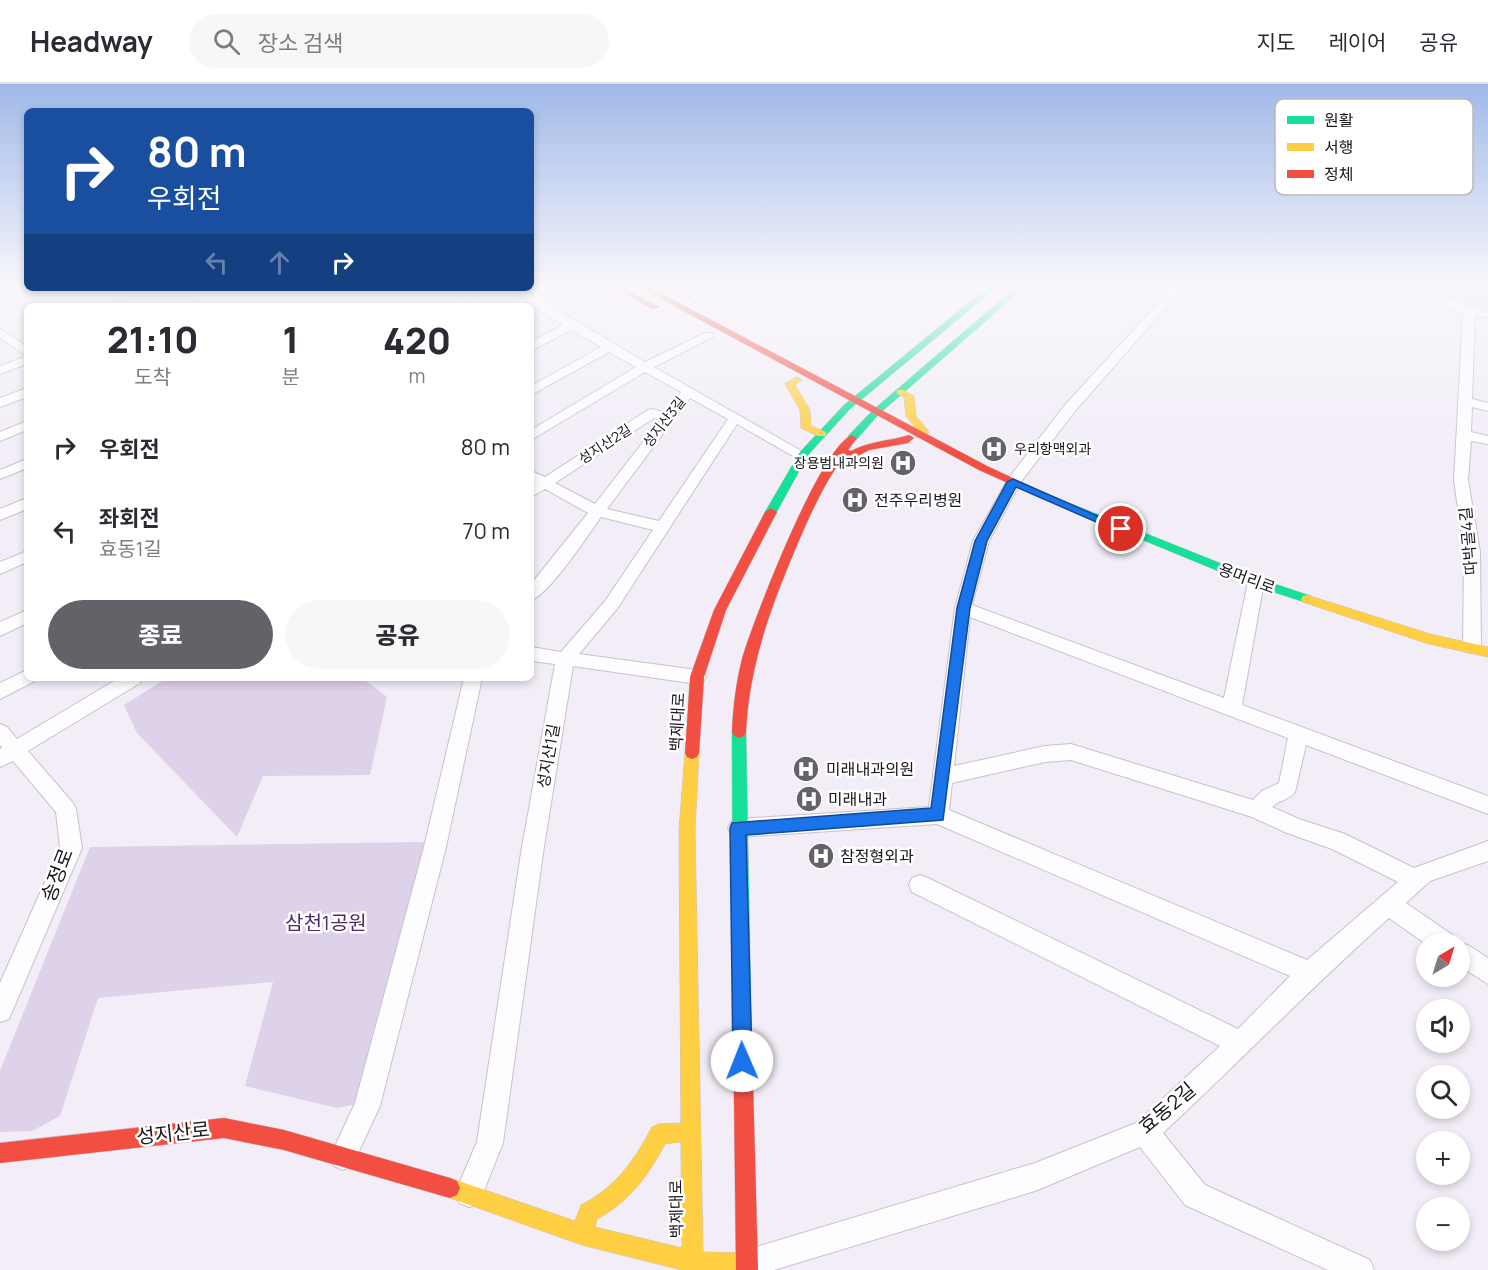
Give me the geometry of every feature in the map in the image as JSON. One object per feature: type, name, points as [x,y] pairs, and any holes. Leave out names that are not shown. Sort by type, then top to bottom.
[{"type":"street","points":[[10,342],[24,350]]},
{"type":"street","name":"성지산3길","points":[[601,342],[803,456]]},
{"type":"street","points":[[534,434],[645,367],[694,342]]},
{"type":"street","name":"용머리로","points":[[723,342],[796,380],[851,404],[959,460],[983,468],[1165,547],[1256,582],[1429,639],[1488,652]]},
{"type":"street","name":"용머리로","points":[[750,342],[812,376],[851,404]]},
{"type":"street","name":"백제대로","points":[[693,1266],[687,830],[697,677],[720,610],[751,547],[803,456],[851,404],[925,342]]},
{"type":"street","points":[[746,1267],[738,828],[739,706],[752,643],[762,613],[808,507],[841,451],[872,415],[957,342]]},
{"type":"street","points":[[938,815],[963,608],[981,541],[1013,482],[1070,408],[1129,342]]},
{"type":"street","name":"따박골4길","points":[[1467,342],[1461,480],[1472,552],[1472,647]]},
{"type":"street","points":[[534,389],[609,347]]},
{"type":"street","points":[[0,370],[24,361]]},
{"type":"street","points":[[864,375],[871,372],[884,376]]},
{"type":"street","points":[[812,376],[846,379]]},
{"type":"street","points":[[796,380],[790,384],[803,402],[808,420],[806,428],[822,434]]},
{"type":"street","name":"성지산3길","points":[[640,453],[688,392]]},
{"type":"street","points":[[841,451],[852,455],[866,447],[904,441],[924,432],[911,416],[909,396],[900,392]]},
{"type":"street","points":[[0,403],[24,393]]},
{"type":"street","points":[[1465,401],[1488,406]]},
{"type":"street","name":"성지산2길","points":[[534,490],[652,412],[667,418]]},
{"type":"street","points":[[565,659],[611,605],[735,418]]},
{"type":"street","points":[[0,437],[24,426]]},
{"type":"street","points":[[1464,435],[1488,440]]},
{"type":"street","name":"성지산2길","points":[[534,591],[640,453]]},
{"type":"street","points":[[0,475],[24,464]]},
{"type":"street","points":[[534,477],[595,511],[662,527]]},
{"type":"street","points":[[0,515],[24,503]]},
{"type":"street","points":[[0,569],[24,557]]},
{"type":"street","points":[[1232,710],[1240,652],[1256,582]]},
{"type":"street","points":[[963,608],[1488,805]]},
{"type":"street","points":[[0,630],[24,618]]},
{"type":"street","points":[[534,654],[697,677]]},
{"type":"street","name":"성지산1길","points":[[470,1193],[490,1143],[532,854],[565,659]]},
{"type":"street","points":[[0,692],[24,678]]},
{"type":"street","points":[[8,754],[129,681]]},
{"type":"street","points":[[343,1157],[367,1106],[435,847],[472,681]]},
{"type":"street","name":"송정로","points":[[0,732],[8,754],[66,809],[72,848],[0,1010]]},
{"type":"street","points":[[1257,810],[1269,797],[1283,792],[1288,786],[1298,734]]},
{"type":"street","points":[[942,777],[1045,754],[1071,752],[1257,810],[1294,827],[1338,841],[1416,880]]},
{"type":"street","points":[[738,828],[938,815],[1310,973]]},
{"type":"street","name":"효동2길","points":[[746,1267],[1035,1178],[1145,1132],[1241,1043],[1310,973],[1423,874],[1488,851]]},
{"type":"street","points":[[920,885],[1241,1043]]},
{"type":"street","points":[[1388,904],[1430,933]]},
{"type":"street","points":[[1470,960],[1488,972]]},
{"type":"street","name":"성지산로","points":[[0,1153],[224,1128],[284,1140],[470,1193],[582,1234],[693,1266],[746,1267]]},
{"type":"street","points":[[582,1234],[588,1212],[609,1204],[640,1172],[658,1134],[691,1132]]},
{"type":"street","points":[[1145,1132],[1195,1195],[1360,1270]]},
{"type":"green space","points":[[162,681],[366,681],[387,697],[370,775],[263,776],[237,837],[137,733],[124,705]]},
{"type":"green space","name":"삼천1공원","points":[[424,842],[405,934],[358,1104],[337,1108],[245,1086],[273,982],[98,998],[60,1116],[32,1131],[0,1132],[0,1071],[90,847]]},
{"type":"traffic: fast","points":[[771,512],[804,454],[847,407],[926,342]]},
{"type":"traffic: fast","points":[[852,438],[876,412],[957,342]]},
{"type":"traffic: fast","points":[[1052,499],[1256,582],[1307,599]]},
{"type":"traffic: fast","points":[[739,732],[742,1008]]},
{"type":"traffic: slow","points":[[797,380],[790,384],[805,410],[806,428],[822,434]]},
{"type":"traffic: slow","points":[[900,392],[909,396],[911,416],[924,432],[920,435]]},
{"type":"traffic: slow","points":[[1307,599],[1429,639],[1488,652]]},
{"type":"traffic: slow","points":[[692,753],[687,830],[693,1270]]},
{"type":"traffic: slow","points":[[582,1234],[588,1212],[623,1189],[638,1170],[659,1134],[691,1132]]},
{"type":"traffic: slow","points":[[450,1188],[582,1234],[693,1262],[746,1264]]},
{"type":"traffic: jam","points":[[747,342],[983,468],[1052,499]]},
{"type":"traffic: jam","points":[[739,732],[743,684],[762,617],[795,536],[816,492],[852,438]]},
{"type":"traffic: jam","points":[[841,451],[852,455],[866,447],[904,441],[909,438]]},
{"type":"traffic: jam","points":[[692,753],[697,677],[720,610],[771,512]]},
{"type":"traffic: jam","points":[[742,1008],[747,1270]]},
{"type":"traffic: jam","points":[[0,1153],[224,1128],[284,1140],[450,1188]]},
{"type":"place","name":"우리항맥외과","points":[[994,449]]},
{"type":"place","name":"장용범내과의원","points":[[903,463]]},
{"type":"place","name":"전주우리병원","points":[[855,500]]},
{"type":"place","name":"미래내과의원","points":[[806,769]]},
{"type":"place","name":"미래내과","points":[[809,799]]},
{"type":"place","name":"참정형외과","points":[[821,856]]},
{"type":"route","points":[[742,1061],[738,828],[938,815],[963,608],[981,541],[1013,482],[1121,529]]}]
